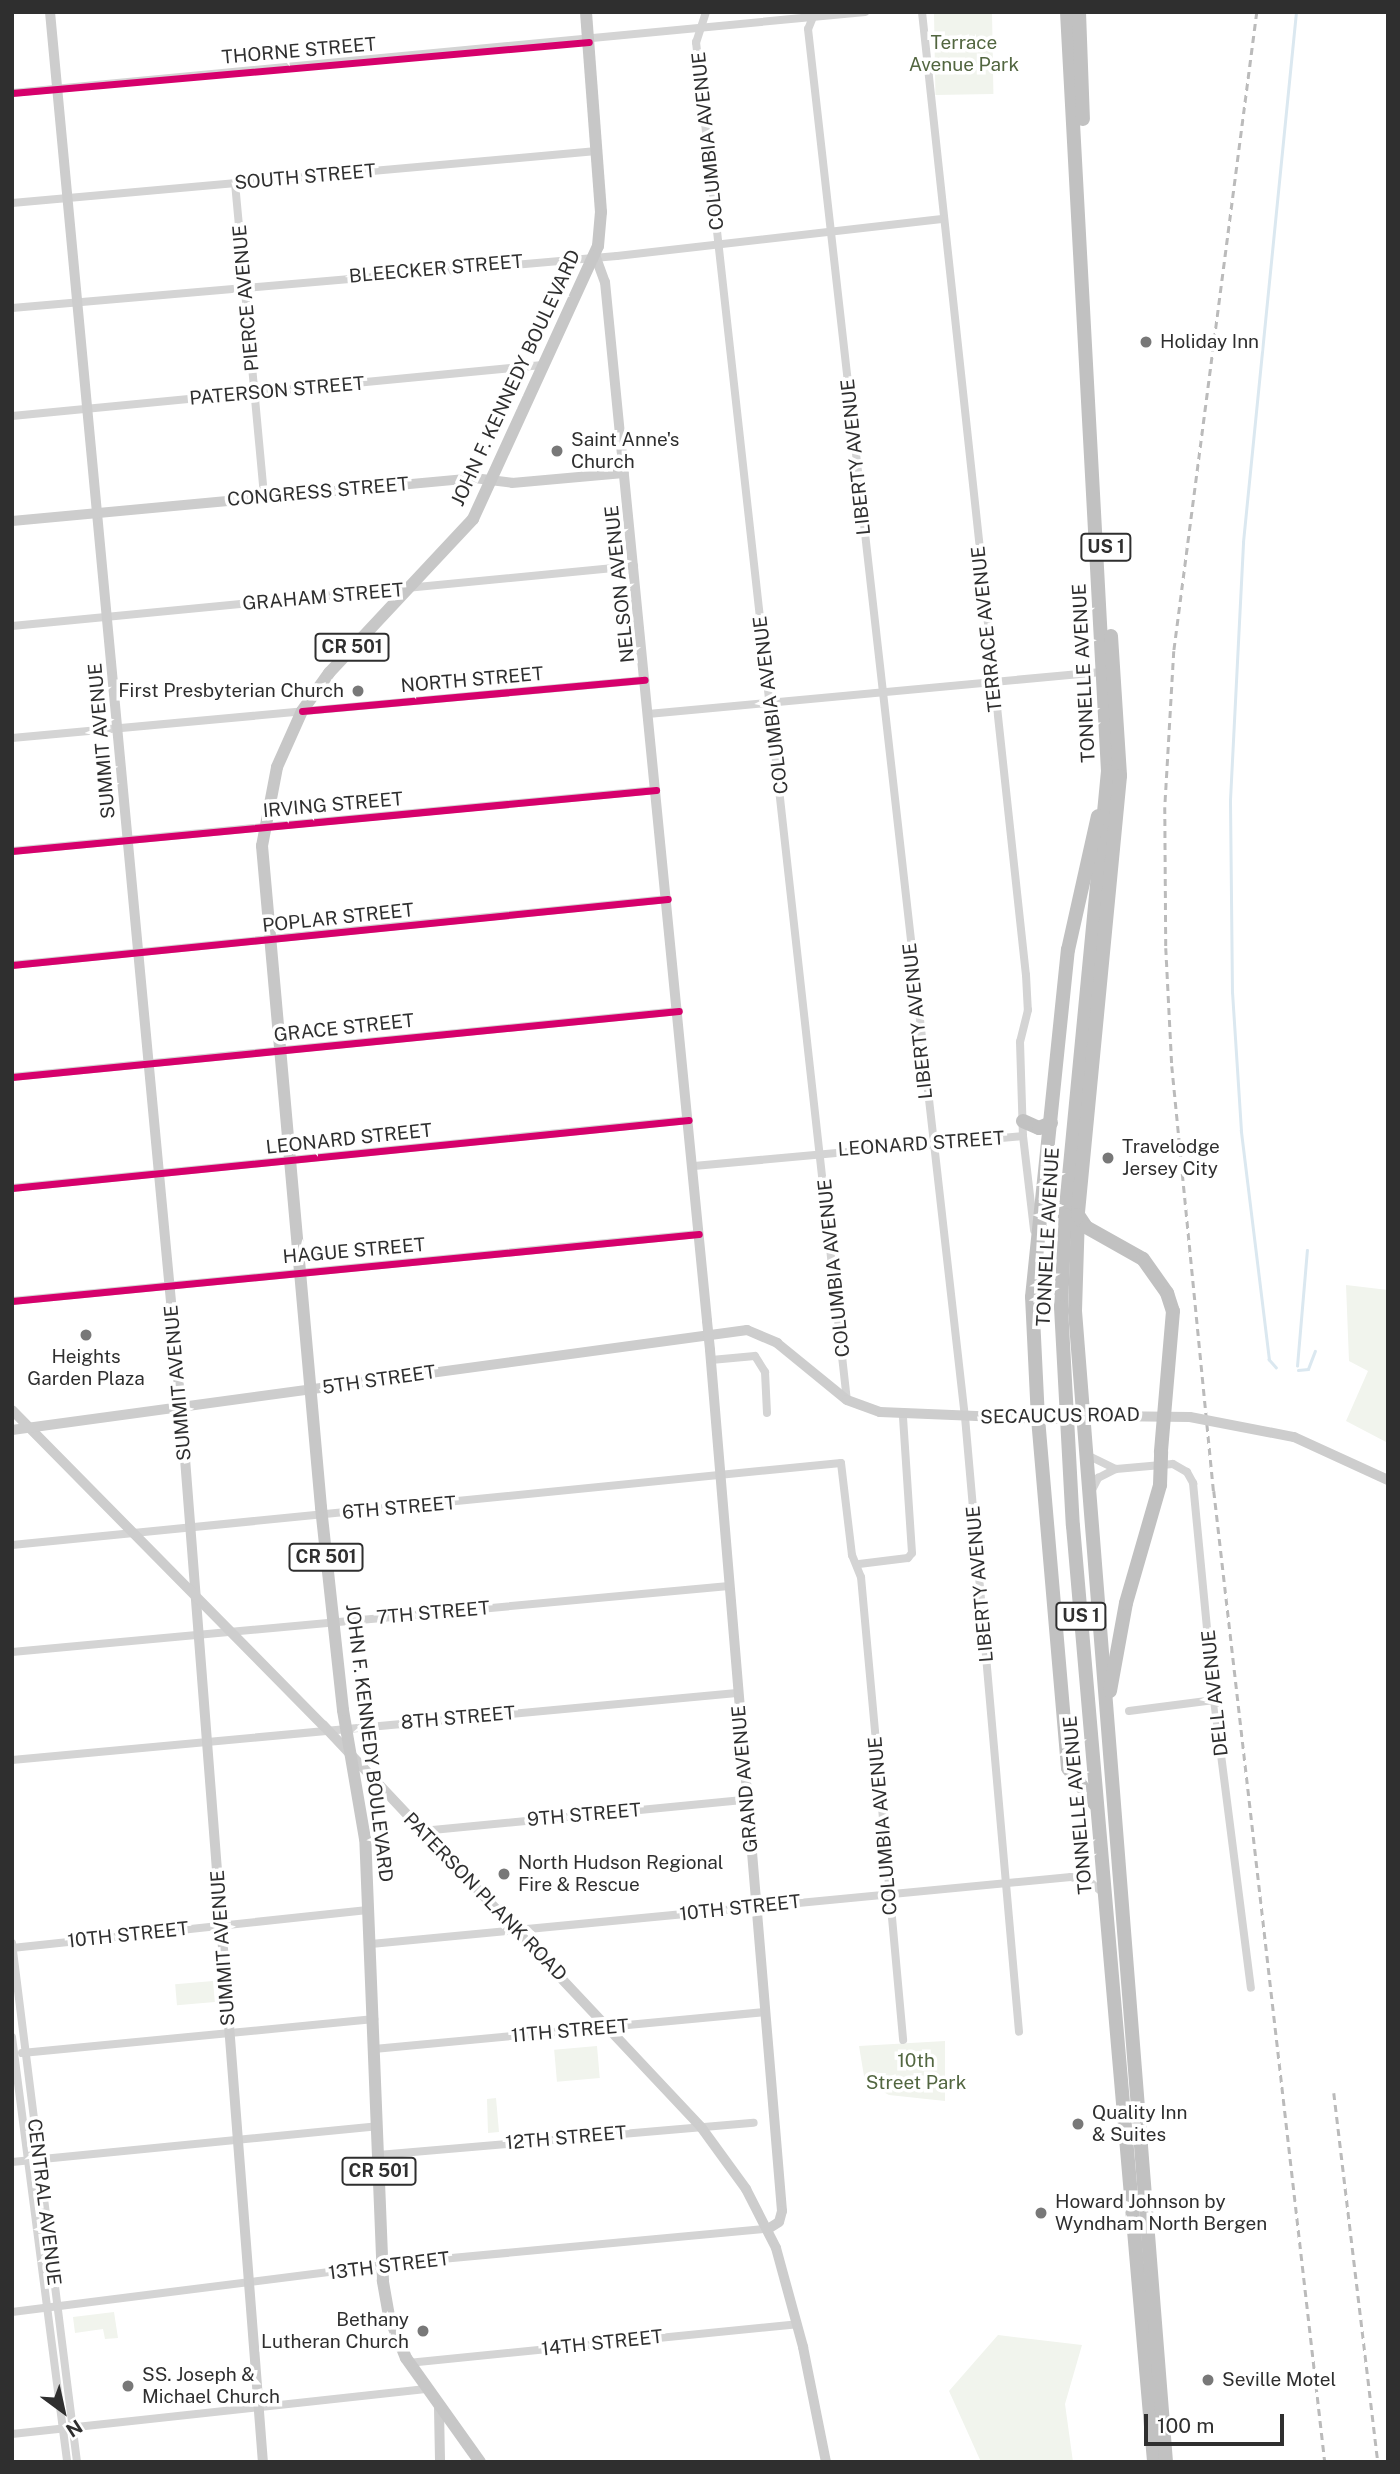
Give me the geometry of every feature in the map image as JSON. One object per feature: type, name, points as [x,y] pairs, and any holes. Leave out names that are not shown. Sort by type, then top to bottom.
[{"type":"highway","name":"TONNELLE AVENUE","points":[[1067,12],[1108,771],[1066,1202],[1061,1307],[1073,1526],[1154,2462]]},
{"type":"highway","name":"TONNELLE AVENUE","points":[[1079,12],[1086,240],[1120,776],[1078,1215],[1075,1311],[1088,1504],[1166,2462]]},
{"type":"highway","points":[[1098,1809],[1068,1768],[1045,1419],[1032,1321],[1036,1244],[1068,950],[1108,771]]},
{"type":"highway","points":[[1023,1121],[1039,1128],[1051,1123]]},
{"type":"highway","points":[[1078,1215],[1086,1227],[1143,1259],[1167,1293],[1172,1311],[1160,1485],[1115,1648],[1106,1727]]},
{"type":"main road","name":"JOHN F. KENNEDY BOULEVARD","points":[[480,2462],[424,2389],[408,2363],[389,2316],[382,2266],[370,1910],[365,1839],[346,1729],[333,1622],[262,867],[264,828],[277,767],[302,711],[329,673],[462,534],[492,480],[595,255],[601,233],[586,12]]},
{"type":"street","name":"SUMMIT AVENUE","points":[[50,12],[181,1407],[263,2462]]},
{"type":"street","name":"COLUMBIA AVENUE","points":[[706,12],[696,41],[848,1399]]},
{"type":"street","name":"THORNE STREET","points":[[12,93],[589,42],[865,12]]},
{"type":"street","name":"TERRACE AVENUE","points":[[922,12],[942,219],[1026,975],[1028,1010],[1020,1042],[1023,1136],[1036,1244]]},
{"type":"street","name":"LIBERTY AVENUE","points":[[814,16],[808,29],[965,1417],[1019,2032]]},
{"type":"street","name":"SOUTH STREET","points":[[12,204],[597,151]]},
{"type":"street","name":"PIERCE AVENUE","points":[[235,183],[264,497]]},
{"type":"street","name":"BLEECKER STREET","points":[[12,308],[720,245],[942,219]]},
{"type":"street","name":"NELSON AVENUE","points":[[595,255],[605,282],[635,566],[707,1321]]},
{"type":"street","name":"PATERSON STREET","points":[[12,416],[543,366]]},
{"type":"street","name":"CONGRESS STREET","points":[[12,521],[264,497],[492,480],[512,483],[624,473]]},
{"type":"street","name":"GRAHAM STREET","points":[[12,626],[635,566]]},
{"type":"street","points":[[648,714],[1104,672]]},
{"type":"street","name":"NORTH STREET","points":[[12,738],[645,680]]},
{"type":"street","name":"IRVING STREET","points":[[12,851],[656,790]]},
{"type":"street","name":"POPLAR STREET","points":[[12,965],[668,899]]},
{"type":"street","name":"GRACE STREET","points":[[12,1077],[679,1011]]},
{"type":"street","name":"LEONARD STREET","points":[[12,1188],[689,1120]]},
{"type":"street","name":"LEONARD STREET","points":[[694,1166],[822,1151],[1023,1136]]},
{"type":"street","name":"HAGUE STREET","points":[[12,1301],[699,1234]]},
{"type":"street","name":"GRAND AVENUE","points":[[707,1321],[782,2211],[779,2222],[768,2229]]},
{"type":"street","name":"SECAUCUS ROAD","points":[[747,1330],[777,1343],[848,1399],[903,1416],[1045,1419],[1166,1415],[1190,1417],[1294,1437],[1388,1480]]},
{"type":"street","name":"5TH STREET","points":[[12,1430],[747,1330]]},
{"type":"street","points":[[710,1355],[749,1353],[755,1356],[765,1372],[767,1413]]},
{"type":"street","name":"PATERSON PLANK ROAD","points":[[12,1410],[328,1731],[611,2027],[701,2127],[768,2229],[797,2324],[826,2462]]},
{"type":"street","points":[[859,1564],[908,1558],[912,1553],[903,1416]]},
{"type":"street","points":[[1085,1454],[1097,1464],[1116,1469]]},
{"type":"street","name":"DELL AVENUE","points":[[1116,1469],[1173,1464],[1187,1472],[1193,1483],[1214,1700],[1251,1988]]},
{"type":"street","name":"COLUMBIA AVENUE","points":[[785,1468],[844,1466],[852,1555],[859,1564],[903,2040]]},
{"type":"street","name":"6TH STREET","points":[[12,1545],[698,1481],[720,1474],[785,1468]]},
{"type":"street","points":[[1088,1504],[1098,1478],[1116,1469]]},
{"type":"street","name":"7TH STREET","points":[[12,1652],[729,1586]]},
{"type":"street","name":"8TH STREET","points":[[12,1760],[737,1693]]},
{"type":"street","points":[[1129,1711],[1214,1700]]},
{"type":"street","name":"9TH STREET","points":[[422,1831],[746,1800]]},
{"type":"street","name":"10TH STREET","points":[[371,1944],[888,1892],[1071,1877],[1091,1884],[1105,1895]]},
{"type":"street","name":"10TH STREET","points":[[12,1946],[370,1910]]},
{"type":"street","name":"CENTRAL AVENUE","points":[[12,1946],[25,2053],[47,2309],[67,2462]]},
{"type":"street","name":"11TH STREET","points":[[374,2049],[765,2012]]},
{"type":"street","points":[[13,2054],[374,2019]]},
{"type":"street","name":"CENTRAL AVENUE","points":[[12,2037],[57,2307],[76,2462]]},
{"type":"street","name":"12TH STREET","points":[[379,2155],[754,2123]]},
{"type":"street","points":[[12,2162],[377,2126]]},
{"type":"street","name":"13TH STREET","points":[[12,2312],[382,2266],[768,2229]]},
{"type":"street","name":"14TH STREET","points":[[408,2363],[797,2324]]},
{"type":"street","points":[[12,2434],[424,2389]]},
{"type":"street","points":[[439,2408],[440,2462]]},
{"type":"green space","name":"Terrace Avenue Park","points":[[992,12],[993,94],[935,95],[934,13]]},
{"type":"green space","points":[[1346,1285],[1388,1290],[1388,1443],[1346,1421],[1368,1371],[1349,1361]]},
{"type":"green space","points":[[213,1981],[215,2002],[177,2005],[175,1984]]},
{"type":"green space","name":"10th Street Park","points":[[945,2041],[945,2101],[889,2095],[865,2082],[859,2046]]},
{"type":"green space","points":[[597,2046],[600,2078],[557,2082],[554,2050]]},
{"type":"green space","points":[[496,2098],[499,2132],[488,2133],[487,2099]]},
{"type":"green space","points":[[114,2312],[118,2338],[105,2339],[103,2329],[75,2333],[73,2317]]},
{"type":"green space","points":[[998,2335],[1082,2345],[1065,2404],[1073,2462],[981,2462],[949,2391]]},
{"type":"waterway","points":[[1276,1368],[1269,1360],[1241,1131],[1232,993],[1230,800],[1243,542],[1296,12]]},
{"type":"waterway","points":[[1297,1366],[1307,1250]]},
{"type":"waterway","points":[[1298,1370],[1308,1369],[1315,1351]]},
{"type":"railway","points":[[1257,12],[1174,651],[1165,807],[1166,948],[1172,1066],[1214,1491],[1325,2462]]},
{"type":"railway","points":[[1334,2093],[1378,2462]]},
{"type":"cycle path","points":[[12,93],[589,42]]},
{"type":"cycle path","points":[[302,711],[645,680]]},
{"type":"cycle path","points":[[12,851],[656,790]]},
{"type":"cycle path","points":[[12,965],[668,899]]},
{"type":"cycle path","points":[[12,1077],[679,1011]]},
{"type":"cycle path","points":[[12,1188],[689,1120]]},
{"type":"cycle path","points":[[12,1301],[699,1234]]},
{"type":"place","name":"Holiday Inn","points":[[1146,342]]},
{"type":"place","name":"Saint Anne's Church","points":[[557,451]]},
{"type":"place","name":"First Presbyterian Church","points":[[358,691]]},
{"type":"place","name":"Travelodge Jersey City","points":[[1108,1158]]},
{"type":"place","name":"Heights Garden Plaza","points":[[86,1335]]},
{"type":"place","name":"North Hudson Regional Fire & Rescue","points":[[504,1874]]},
{"type":"place","name":"Quality Inn & Suites","points":[[1078,2124]]},
{"type":"place","name":"Howard Johnson by Wyndham North Bergen","points":[[1041,2213]]},
{"type":"place","name":"Bethany Lutheran Church","points":[[423,2331]]},
{"type":"place","name":"Seville Motel","points":[[1208,2380]]},
{"type":"place","name":"SS. Joseph & Michael Church","points":[[128,2386]]}]
